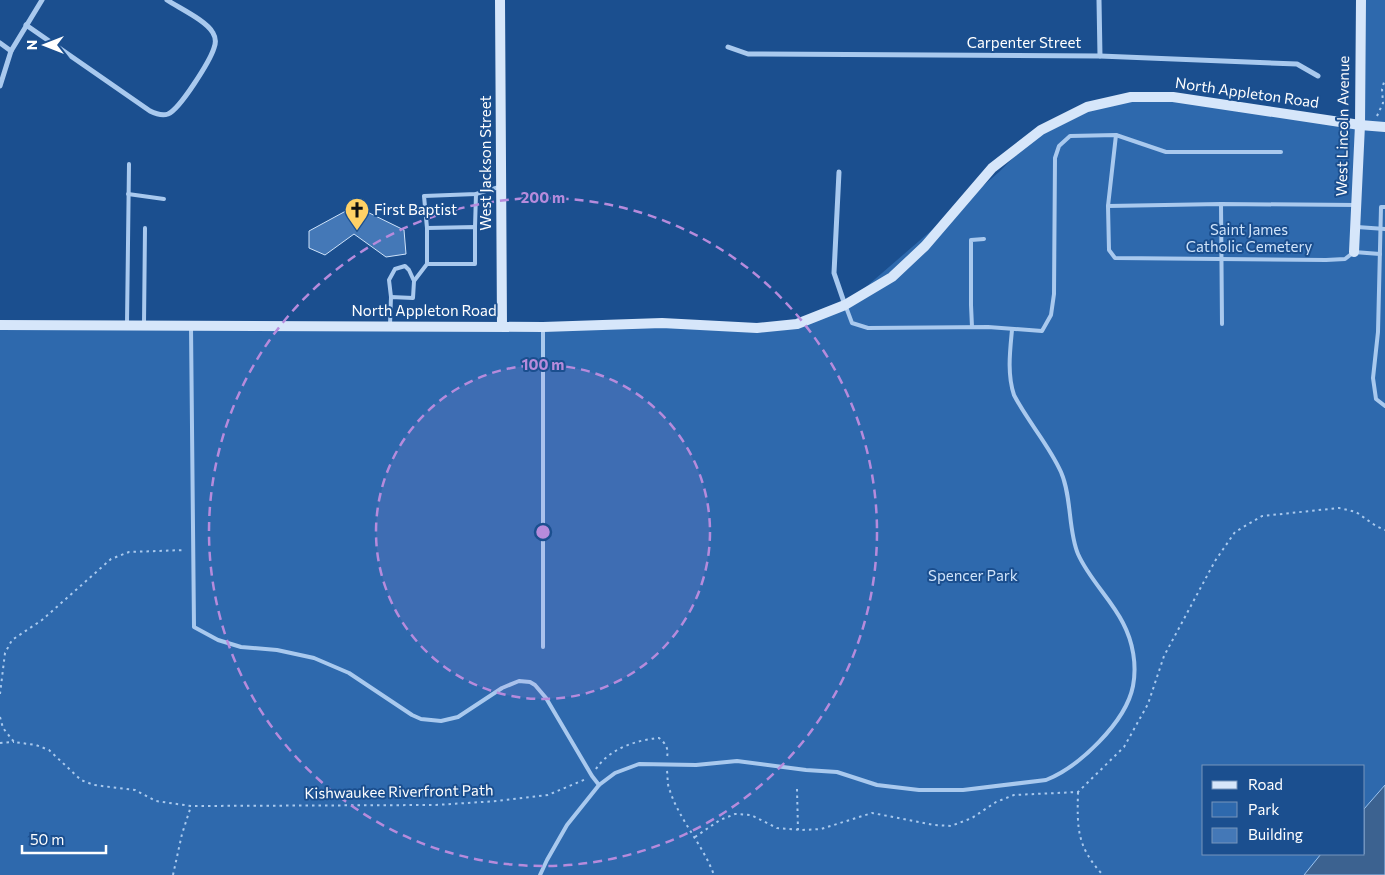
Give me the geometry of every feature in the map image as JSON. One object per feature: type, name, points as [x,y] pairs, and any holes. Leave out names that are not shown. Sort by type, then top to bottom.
[{"type":"main road","name":"West Jackson Street","points":[[500,0],[502,326]]},
{"type":"main road","name":"West Lincoln Avenue","points":[[1354,252],[1360,125],[1361,0]]},
{"type":"main road","name":"North Appleton Road","points":[[0,325],[543,327],[662,323],[757,328],[796,324],[845,305],[892,277],[925,246],[992,168],[1041,130],[1087,107],[1131,97],[1174,97],[1360,125],[1380,126]]},
{"type":"street","points":[[0,86],[11,51],[42,0]]},
{"type":"street","points":[[26,25],[150,111],[163,115],[176,109],[198,78],[214,49],[216,41],[206,25],[167,0]]},
{"type":"street","points":[[1099,0],[1100,56]]},
{"type":"street","points":[[0,43],[11,51]]},
{"type":"street","name":"Carpenter Street","points":[[728,47],[748,54],[1100,56],[1297,64],[1318,76]]},
{"type":"street","points":[[839,172],[834,273],[845,305]]},
{"type":"lane","points":[[845,305],[852,324],[868,328],[972,327],[1042,331],[1051,316],[1054,294],[1055,158],[1058,146],[1070,136],[1116,135],[1166,152],[1281,152]]},
{"type":"lane","points":[[1116,135],[1108,206],[1109,250],[1115,258],[1326,260],[1345,259],[1354,252],[1380,254]]},
{"type":"lane","points":[[127,326],[129,164]]},
{"type":"lane","points":[[414,281],[427,264],[427,228],[424,196],[476,194],[501,186]]},
{"type":"lane","points":[[128,194],[164,199]]},
{"type":"lane","points":[[427,264],[474,264],[476,194]]},
{"type":"lane","points":[[1108,206],[1221,204],[1356,205]]},
{"type":"lane","points":[[1221,204],[1222,324]]},
{"type":"lane","points":[[1385,207],[1382,207],[1383,229],[1380,254],[1378,332],[1373,378],[1376,399],[1385,406]]},
{"type":"lane","points":[[427,228],[475,227]]},
{"type":"lane","points":[[1355,227],[1383,229]]},
{"type":"lane","points":[[144,326],[145,228]]},
{"type":"lane","points":[[972,327],[970,305],[971,240],[984,239]]},
{"type":"lane","points":[[1380,261],[1385,264]]},
{"type":"lane","points":[[390,326],[391,297],[389,280],[395,269],[405,266],[414,281],[413,298],[391,297]]},
{"type":"lane","points":[[191,327],[194,627],[206,634],[241,647],[277,650],[314,658],[349,673],[412,715],[432,721],[450,720],[458,717],[502,688],[520,681],[530,682],[536,685],[546,698],[599,785]]},
{"type":"lane","points":[[543,327],[543,647]]},
{"type":"lane","points":[[540,875],[567,825],[599,785],[614,773],[627,767],[639,764],[696,765],[737,761],[837,772],[877,785],[919,790],[963,790],[1046,780],[1055,776],[1092,750],[1115,724],[1133,687],[1134,662],[1132,648],[1122,622],[1078,554],[1062,473],[1014,395],[1011,384],[1010,360],[1012,330]]},
{"type":"path","points":[[1380,126],[1378,112],[1383,103],[1382,89],[1385,79]]},
{"type":"path","points":[[695,837],[720,820],[734,814],[751,815],[777,828],[798,830],[821,829],[872,813],[934,825],[951,826],[972,818],[996,802],[1014,796],[1078,792],[1124,747],[1148,704],[1164,656],[1214,561],[1236,532],[1262,516],[1339,508],[1356,512],[1385,530]]},
{"type":"path","points":[[0,694],[5,653],[12,640],[42,620],[111,559],[129,552],[193,550]]},
{"type":"path","points":[[0,717],[3,728],[14,742]]},
{"type":"path","name":"Kishwaukee Riverfront Path","points":[[0,743],[14,742],[36,745],[49,750],[81,780],[94,785],[134,790],[156,801],[191,806],[436,805],[548,795],[573,786],[592,776],[598,766],[617,750],[640,740],[658,738],[665,743],[668,752],[666,764],[669,789],[676,806],[708,858],[714,875]]},
{"type":"path","points":[[798,789],[798,830]]},
{"type":"path","points":[[1078,792],[1077,821],[1082,846],[1091,862],[1103,875]]},
{"type":"path","points":[[174,875],[182,834],[191,806]]},
{"type":"green space","name":"Spencer Park","points":[[1362,0],[1385,0],[1385,785],[1365,808],[1365,765],[1202,765],[1202,855],[1323,855],[1306,875],[0,875],[0,325],[797,324],[845,305],[999,172],[1041,130],[1087,107],[1173,97],[1360,125]]},
{"type":"shaded area","points":[[1385,785],[1385,875],[1304,875],[1320,855],[1365,855],[1365,808]]},
{"type":"building","name":"First Baptist","points":[[355,206],[404,230],[406,254],[386,257],[354,234],[325,255],[309,248],[309,231]]},
{"type":"place","name":"First Baptist","points":[[357,231]]},
{"type":"park label","name":"Saint James Catholic Cemetery","points":[[1249,238]]}]
